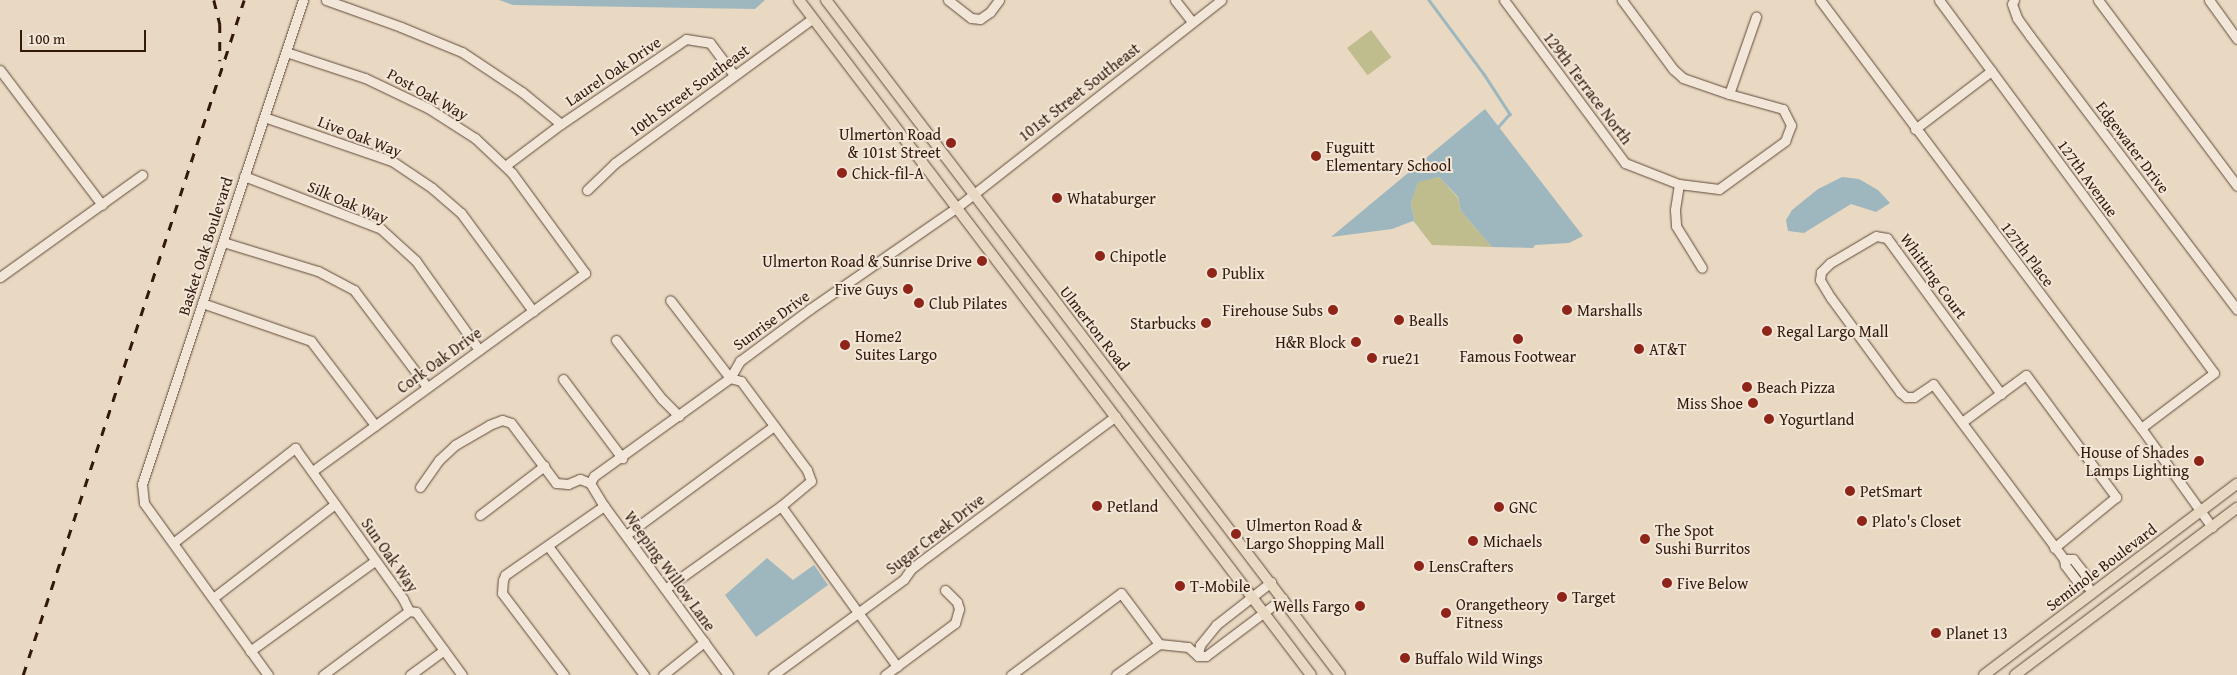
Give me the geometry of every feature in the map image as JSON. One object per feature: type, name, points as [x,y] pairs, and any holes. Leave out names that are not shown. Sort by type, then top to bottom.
[{"type":"main road","points":[[799,0],[1311,675]]},
{"type":"main road","name":"Ulmerton Road","points":[[826,0],[1340,675]]},
{"type":"main road","name":"Seminole Boulevard","points":[[1984,675],[2089,588],[2237,484]]},
{"type":"main road","points":[[2015,675],[2237,508]]},
{"type":"street","name":"Basket Oak Boulevard","points":[[172,543],[144,503],[142,484],[303,0]]},
{"type":"street","points":[[326,0],[462,52],[522,92],[561,124]]},
{"type":"street","points":[[948,0],[970,18],[980,19],[990,12],[998,0]]},
{"type":"street","points":[[1175,0],[1192,22]]},
{"type":"street","name":"101st Street Southeast","points":[[956,208],[1221,0]]},
{"type":"street","name":"129th Terrace North","points":[[1504,0],[1625,164],[1678,184],[1719,189],[1785,141],[1791,125],[1783,109],[1729,94]]},
{"type":"street","points":[[1622,0],[1673,69],[1683,78],[1729,94],[1756,17]]},
{"type":"street","name":"127th Place","points":[[1820,0],[1914,128],[2141,428],[2212,527]]},
{"type":"street","name":"127th Avenue","points":[[1939,0],[2214,373],[2141,428]]},
{"type":"street","name":"Edgewater Drive","points":[[2014,0],[2012,4],[2015,11],[2030,36],[2237,310]]},
{"type":"street","points":[[2098,0],[2237,186]]},
{"type":"street","points":[[2208,0],[2237,39]]},
{"type":"street","name":"10th Street Southeast","points":[[587,190],[615,163],[813,18]]},
{"type":"street","name":"Laurel Oak Drive","points":[[505,166],[561,124],[686,39],[710,43],[734,75]]},
{"type":"street","name":"Post Oak Way","points":[[286,52],[365,78],[428,108],[474,138],[505,166],[585,273]]},
{"type":"street","points":[[0,70],[102,205]]},
{"type":"street","points":[[1914,128],[1991,71]]},
{"type":"street","name":"Live Oak Way","points":[[264,117],[392,161],[432,188],[461,213],[533,311]]},
{"type":"street","points":[[0,277],[142,175]]},
{"type":"street","name":"Silk Oak Way","points":[[244,176],[381,230],[416,261],[479,350]]},
{"type":"street","points":[[1678,184],[1675,210],[1676,226],[1702,268]]},
{"type":"street","name":"Sunrise Drive","points":[[590,483],[594,476],[622,458],[730,378],[740,361],[805,313],[956,208]]},
{"type":"street","name":"Whitting Court","points":[[2001,394],[1887,238],[1876,236],[1830,264],[1821,272],[1820,280],[1900,392],[1906,397],[1914,397],[1934,384],[2064,559],[2068,570]]},
{"type":"street","points":[[222,242],[318,271],[354,290],[427,387]]},
{"type":"street","name":"Cork Oak Drive","points":[[312,471],[585,273]]},
{"type":"street","points":[[665,589],[781,506],[811,481],[807,470],[741,382],[730,378],[670,300]]},
{"type":"street","points":[[202,303],[312,341],[374,425]]},
{"type":"street","points":[[616,340],[662,399],[679,416]]},
{"type":"street","points":[[1962,422],[2026,375],[2116,497],[2054,548]]},
{"type":"street","points":[[563,379],[622,458]]},
{"type":"street","name":"Sugar Creek Drive","points":[[773,675],[904,579],[911,569],[920,562],[1116,416]]},
{"type":"street","points":[[420,487],[439,460],[455,446],[489,425],[502,420],[511,423],[556,483],[568,484],[580,480],[590,483]]},
{"type":"street","points":[[626,535],[774,426]]},
{"type":"street","name":"Sun Oak Way","points":[[172,543],[296,448],[409,610],[416,612],[462,675]]},
{"type":"street","points":[[480,515],[544,466]]},
{"type":"street","name":"Weeping Willow Lane","points":[[590,483],[604,506],[728,675]]},
{"type":"street","points":[[213,598],[335,504]]},
{"type":"street","points":[[564,675],[502,593],[505,575],[604,506]]},
{"type":"street","points":[[781,506],[897,666]]},
{"type":"street","points":[[172,543],[268,675]]},
{"type":"street","points":[[548,546],[644,675]]},
{"type":"street","name":"Whitting Court","points":[[2064,559],[2072,559],[2076,563]]},
{"type":"street","points":[[250,651],[376,561]]},
{"type":"street","points":[[2076,563],[2087,577],[2089,588],[2080,585],[2068,570],[2076,563]]},
{"type":"street","points":[[1198,656],[1200,645],[1216,625],[1271,582]]},
{"type":"street","points":[[885,675],[955,623],[959,609],[957,602],[946,590]]},
{"type":"street","points":[[1011,675],[1121,593],[1159,644]]},
{"type":"street","points":[[1116,675],[1159,644],[1188,648],[1198,656],[1206,656],[1283,598]]},
{"type":"street","points":[[322,675],[409,610]]},
{"type":"street","points":[[663,675],[704,642]]},
{"type":"street","points":[[410,675],[444,650]]},
{"type":"shaded area","points":[[1371,30],[1391,57],[1368,75],[1347,48]]},
{"type":"shaded area","points":[[1439,177],[1458,198],[1461,211],[1492,247],[1432,245],[1415,223],[1411,203],[1418,181]]},
{"type":"water","points":[[499,0],[765,0],[755,9],[513,5]]},
{"type":"water","points":[[1485,109],[1583,236],[1569,243],[1535,245],[1533,248],[1492,247],[1461,211],[1458,197],[1439,177],[1418,182],[1411,203],[1415,223],[1413,221],[1392,229],[1331,237]]},
{"type":"water","points":[[1842,177],[1859,179],[1878,190],[1890,203],[1876,212],[1851,204],[1804,233],[1788,231],[1786,220],[1792,210],[1818,189]]},
{"type":"water","points":[[767,558],[793,580],[814,565],[828,585],[756,637],[725,595]]},
{"type":"waterway","points":[[1429,0],[1484,74],[1510,114],[1498,128]]},
{"type":"railway","points":[[214,0],[220,24],[220,61]]},
{"type":"railway","points":[[23,675],[244,0]]},
{"type":"place","name":"Ulmerton Road & 101st Street","points":[[951,143]]},
{"type":"place","name":"Fuguitt Elementary School","points":[[1316,156]]},
{"type":"place","name":"Chick-fil-A","points":[[842,173]]},
{"type":"place","name":"Whataburger","points":[[1057,198]]},
{"type":"place","name":"Chipotle","points":[[1100,256]]},
{"type":"place","name":"Ulmerton Road & Sunrise Drive","points":[[982,261]]},
{"type":"place","name":"Publix","points":[[1212,273]]},
{"type":"place","name":"Five Guys","points":[[908,289]]},
{"type":"place","name":"Club Pilates","points":[[919,303]]},
{"type":"place","name":"Firehouse Subs","points":[[1333,310]]},
{"type":"place","name":"Marshalls","points":[[1567,310]]},
{"type":"place","name":"Bealls","points":[[1399,320]]},
{"type":"place","name":"Starbucks","points":[[1206,323]]},
{"type":"place","name":"Regal Largo Mall","points":[[1767,331]]},
{"type":"place","name":"Famous Footwear","points":[[1518,339]]},
{"type":"place","name":"H&R Block","points":[[1356,342]]},
{"type":"place","name":"Home2 Suites Largo","points":[[845,345]]},
{"type":"place","name":"AT&T","points":[[1639,349]]},
{"type":"place","name":"rue21","points":[[1372,358]]},
{"type":"place","name":"Beach Pizza","points":[[1747,387]]},
{"type":"place","name":"Miss Shoe","points":[[1753,403]]},
{"type":"place","name":"Yogurtland","points":[[1769,419]]},
{"type":"place","name":"House of Shades Lamps Lighting","points":[[2199,461]]},
{"type":"place","name":"PetSmart","points":[[1850,491]]},
{"type":"place","name":"Petland","points":[[1097,506]]},
{"type":"place","name":"GNC","points":[[1499,507]]},
{"type":"place","name":"Plato's Closet","points":[[1862,521]]},
{"type":"place","name":"Ulmerton Road & Largo Shopping Mall","points":[[1236,534]]},
{"type":"place","name":"The Spot Sushi Burritos","points":[[1645,539]]},
{"type":"place","name":"Michaels","points":[[1473,541]]},
{"type":"place","name":"LensCrafters","points":[[1419,566]]},
{"type":"place","name":"Five Below","points":[[1667,583]]},
{"type":"place","name":"T-Mobile","points":[[1180,586]]},
{"type":"place","name":"Target","points":[[1562,597]]},
{"type":"place","name":"Wells Fargo","points":[[1360,606]]},
{"type":"place","name":"Orangetheory Fitness","points":[[1446,613]]},
{"type":"place","name":"Planet 13","points":[[1936,633]]},
{"type":"place","name":"Buffalo Wild Wings","points":[[1405,658]]}]
